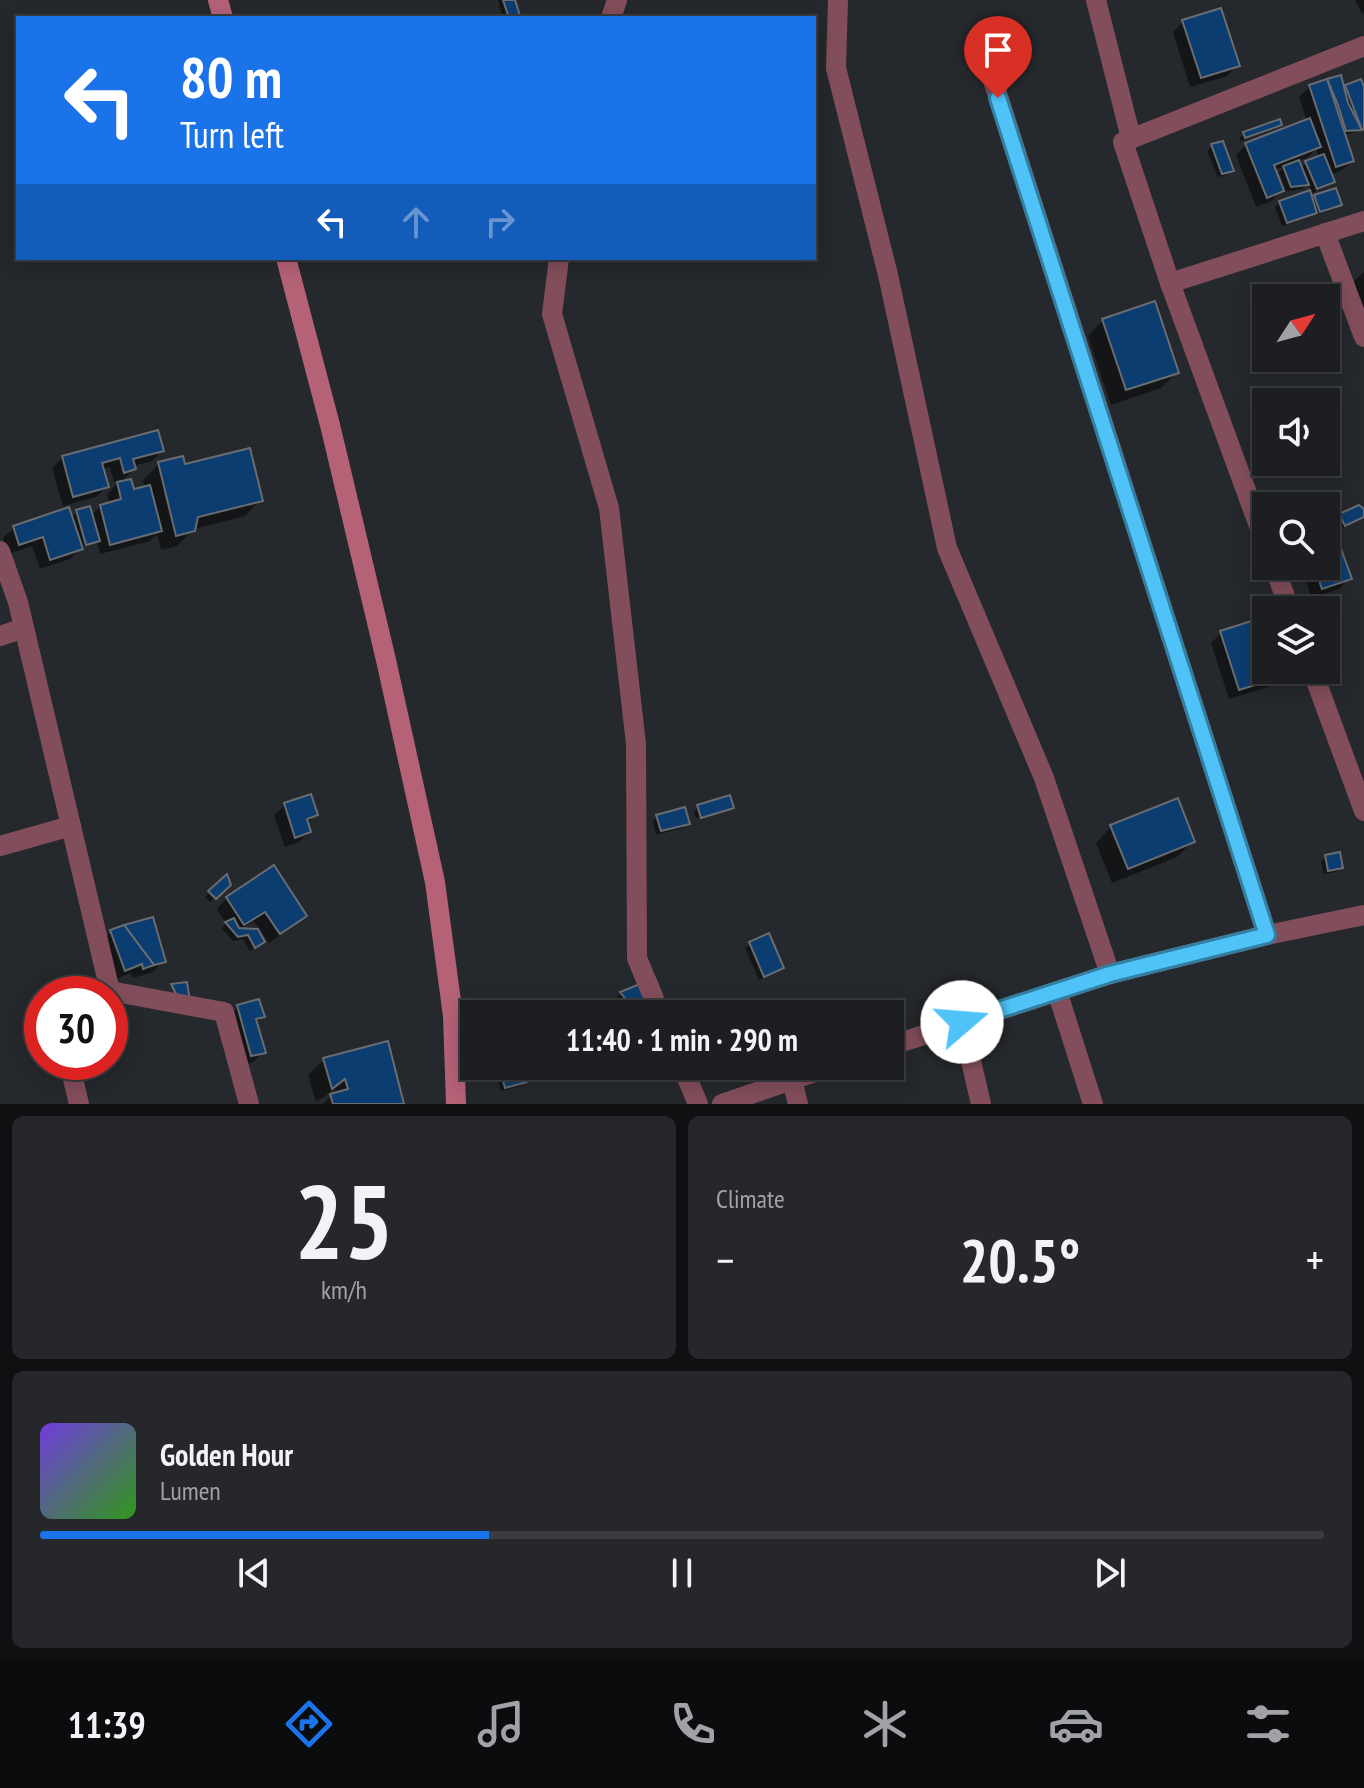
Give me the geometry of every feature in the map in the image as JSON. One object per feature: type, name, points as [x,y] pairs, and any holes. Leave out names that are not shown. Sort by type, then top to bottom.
[{"type":"main road","points":[[287,260],[372,601],[435,882],[453,1016],[456,1104]]},
{"type":"street","points":[[838,0],[836,68],[888,275],[947,548],[1044,778],[1110,974]]},
{"type":"street","points":[[1096,0],[1131,138]]},
{"type":"street","points":[[1252,507],[1170,283],[1123,142],[1364,46]]},
{"type":"street","points":[[989,68],[1267,935]]},
{"type":"street","points":[[1170,283],[1364,221]]},
{"type":"street","points":[[1325,233],[1364,337]]},
{"type":"street","points":[[559,260],[552,314],[609,508],[636,744],[637,958],[654,1000]]},
{"type":"street","points":[[0,551],[24,628],[104,976]]},
{"type":"street","points":[[0,636],[24,628]]},
{"type":"street","points":[[1317,684],[1364,811]]},
{"type":"street","points":[[0,846],[71,826]]},
{"type":"street","points":[[904,1041],[1110,974],[1267,935],[1364,915]]},
{"type":"street","points":[[1057,991],[1093,1104]]},
{"type":"street","points":[[128,995],[224,1012],[249,1104]]},
{"type":"street","points":[[962,1022],[981,1104]]},
{"type":"street","points":[[73,1080],[79,1104]]},
{"type":"street","points":[[688,1080],[698,1104]]},
{"type":"street","points":[[722,1104],[792,1080],[798,1104]]},
{"type":"building","points":[[503,0],[515,0],[520,16],[508,16]]},
{"type":"building","points":[[1221,8],[1240,66],[1201,78],[1182,20]]},
{"type":"building","points":[[1341,75],[1348,103],[1362,130],[1346,131],[1327,79]]},
{"type":"building","points":[[1327,79],[1354,161],[1336,167],[1309,85]]},
{"type":"building","points":[[1361,79],[1364,87],[1362,130],[1345,85]]},
{"type":"building","points":[[1310,118],[1321,147],[1274,165],[1284,191],[1267,198],[1245,143]]},
{"type":"building","points":[[1280,119],[1282,125],[1245,138],[1243,132]]},
{"type":"building","points":[[1223,141],[1234,171],[1222,174],[1211,144]]},
{"type":"building","points":[[1324,154],[1335,182],[1317,189],[1305,161]]},
{"type":"building","points":[[1299,160],[1309,185],[1291,187],[1283,166]]},
{"type":"building","points":[[1336,188],[1342,205],[1320,212],[1314,195]]},
{"type":"building","points":[[1310,190],[1317,213],[1287,223],[1279,201]]},
{"type":"building","points":[[1155,301],[1179,373],[1126,390],[1102,319]]},
{"type":"building","points":[[158,430],[164,451],[133,459],[136,469],[124,473],[120,458],[102,463],[109,487],[73,497],[62,456]]},
{"type":"building","points":[[250,448],[263,501],[198,517],[195,531],[176,536],[158,462],[183,456],[185,464]]},
{"type":"building","points":[[131,479],[134,489],[150,485],[162,531],[110,545],[100,505],[121,499],[117,482]]},
{"type":"building","points":[[1359,505],[1364,509],[1364,517],[1345,526],[1340,514]]},
{"type":"building","points":[[90,506],[100,541],[86,545],[76,510]]},
{"type":"building","points":[[69,507],[83,549],[50,560],[43,537],[19,545],[13,526]]},
{"type":"building","points":[[1340,546],[1352,579],[1322,589],[1319,580],[1340,580]]},
{"type":"building","points":[[1252,621],[1252,684],[1258,684],[1239,690],[1220,631]]},
{"type":"building","points":[[311,794],[318,815],[307,819],[311,832],[295,838],[284,803]]},
{"type":"building","points":[[730,795],[734,808],[701,818],[697,805]]},
{"type":"building","points":[[1178,798],[1195,842],[1128,869],[1110,825]]},
{"type":"building","points":[[685,807],[690,824],[661,831],[656,815]]},
{"type":"building","points":[[1340,852],[1343,868],[1328,871],[1325,855]]},
{"type":"building","points":[[274,865],[307,916],[280,934],[265,912],[244,925],[226,897]]},
{"type":"building","points":[[227,874],[231,885],[216,899],[208,891]]},
{"type":"building","points":[[153,917],[166,962],[154,965],[124,925]]},
{"type":"building","points":[[234,918],[239,928],[258,929],[265,942],[255,948],[248,935],[238,937],[225,922]]},
{"type":"building","points":[[124,925],[154,965],[143,969],[142,964],[125,971],[110,930]]},
{"type":"building","points":[[769,933],[784,968],[764,977],[749,942]]},
{"type":"building","points":[[655,978],[662,995],[650,1000],[626,1000],[620,992]]},
{"type":"building","points":[[187,982],[190,1001],[179,1000],[171,984]]},
{"type":"building","points":[[259,999],[265,1017],[256,1019],[266,1053],[251,1056],[237,1005]]},
{"type":"building","points":[[388,1041],[404,1104],[333,1104],[330,1094],[348,1089],[345,1079],[332,1089],[323,1058]]},
{"type":"building","points":[[503,1080],[526,1080],[527,1082],[505,1088]]},
{"type":"route","points":[[962,1022],[1110,974],[1267,935],[998,98]]}]
